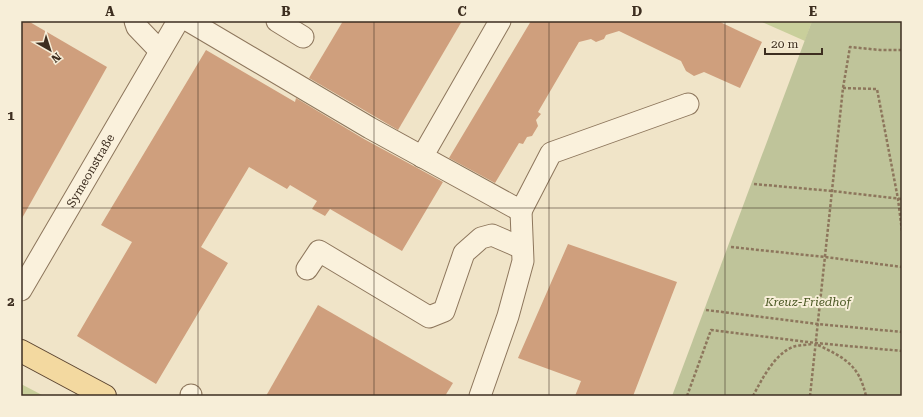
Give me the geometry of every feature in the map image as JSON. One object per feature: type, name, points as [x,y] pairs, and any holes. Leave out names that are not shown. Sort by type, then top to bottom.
[{"type":"main road","points":[[21,351],[105,396]]},
{"type":"street","points":[[136,21],[137,27],[160,51]]},
{"type":"street","name":"Symeonstraße","points":[[21,290],[178,21]]},
{"type":"street","points":[[189,21],[370,128],[521,210]]},
{"type":"street","points":[[277,21],[303,37]]},
{"type":"street","points":[[422,157],[500,21]]},
{"type":"street","points":[[480,396],[508,316],[523,261],[521,210],[551,153],[688,104]]},
{"type":"street","points":[[307,269],[319,251],[429,317],[444,310],[464,253],[481,238],[492,235],[522,248]]},
{"type":"path","points":[[810,396],[843,88],[850,47],[880,50],[902,50]]},
{"type":"path","points":[[843,88],[877,89],[898,199],[902,231]]},
{"type":"path","points":[[754,184],[902,199]]},
{"type":"path","points":[[730,247],[902,267]]},
{"type":"path","points":[[706,310],[818,324],[902,332]]},
{"type":"path","points":[[687,396],[711,330],[816,343],[902,351]]},
{"type":"path","points":[[753,396],[770,367],[781,355],[794,346],[816,343],[839,355],[855,369],[863,384],[866,396]]},
{"type":"green space","points":[[760,21],[812,21],[805,41]]},
{"type":"green space","name":"Kreuz-Friedhof","points":[[812,21],[902,21],[902,396],[672,396]]},
{"type":"green space","points":[[21,384],[44,396],[21,396]]},
{"type":"building","points":[[21,21],[28,21],[107,67],[21,220]]},
{"type":"building","points":[[343,21],[462,21],[398,130],[309,78]]},
{"type":"building","points":[[531,21],[718,21],[762,42],[740,88],[704,72],[694,76],[686,71],[681,61],[619,31],[606,35],[604,39],[596,42],[591,39],[579,42],[538,112],[541,114],[536,120],[538,126],[532,136],[527,137],[523,144],[519,143],[495,183],[449,158]]},
{"type":"building","points":[[206,50],[295,102],[296,98],[364,139],[443,182],[402,251],[330,209],[325,216],[312,209],[317,201],[290,185],[287,189],[249,167],[201,247],[228,263],[156,384],[77,336],[132,242],[101,225]]},
{"type":"building","points":[[568,244],[677,282],[633,396],[575,396],[581,381],[518,358]]},
{"type":"building","points":[[318,305],[453,383],[445,396],[266,396]]}]
